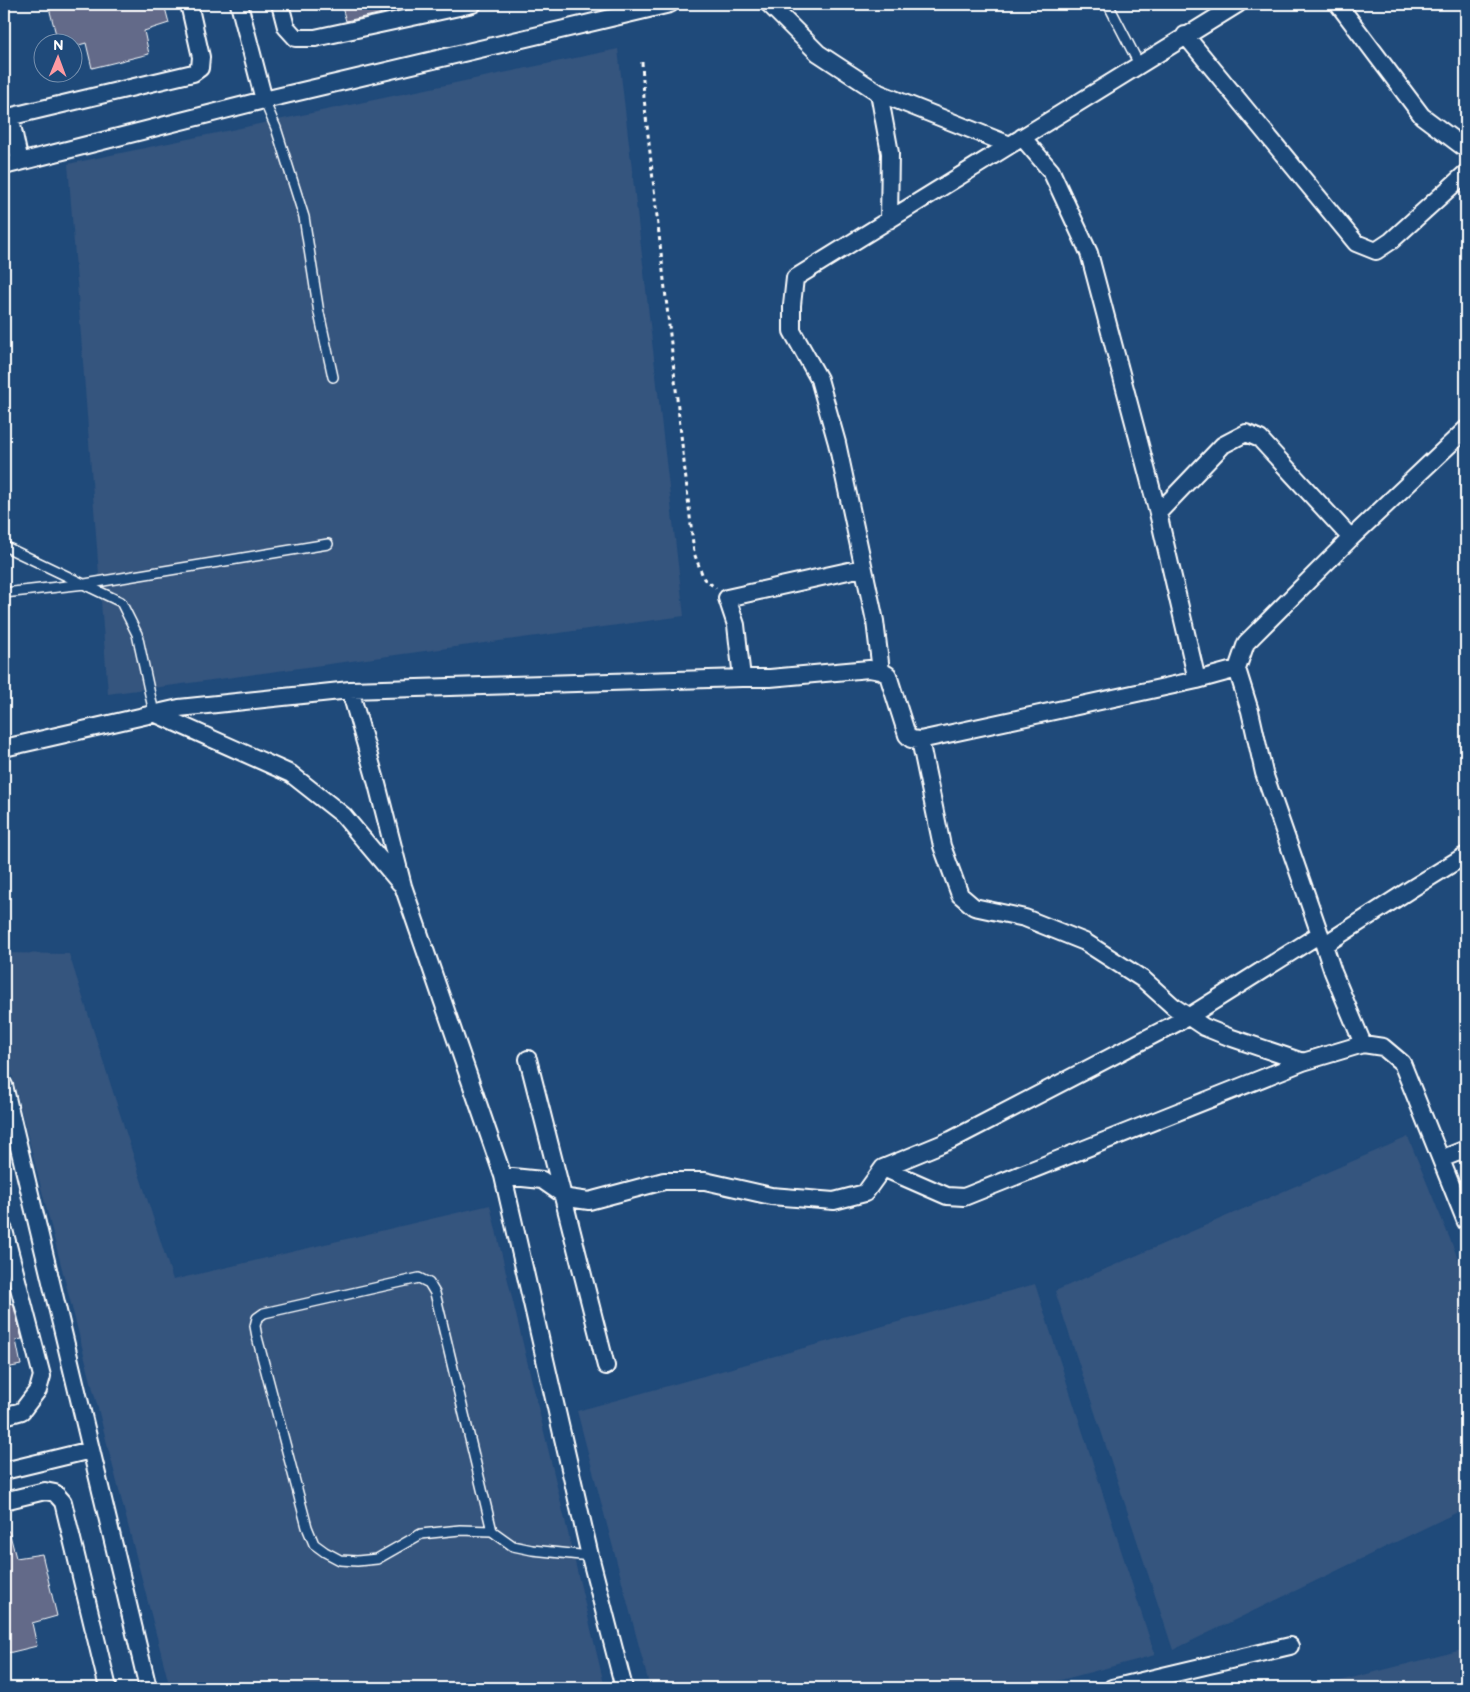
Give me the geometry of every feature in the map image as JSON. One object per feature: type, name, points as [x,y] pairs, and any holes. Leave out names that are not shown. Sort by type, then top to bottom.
[{"type":"street","points":[[20,162],[7,117],[192,72],[200,68],[201,57],[189,4]]},
{"type":"street","points":[[239,4],[264,100]]},
{"type":"street","points":[[280,4],[286,27],[296,38],[314,38],[473,4]]},
{"type":"street","points":[[4,166],[264,100],[670,4]]},
{"type":"street","points":[[769,4],[818,53],[879,93],[1016,141],[1051,171],[1089,253],[1158,513],[1197,680]]},
{"type":"street","points":[[881,670],[875,620],[862,568],[837,443],[818,379],[792,331],[795,278],[1185,35],[1238,4]]},
{"type":"street","points":[[1338,4],[1422,116],[1466,149]]},
{"type":"street","points":[[1185,35],[1356,243],[1376,251],[1384,246],[1466,173]]},
{"type":"street","points":[[879,93],[890,153],[889,220]]},
{"type":"street","points":[[1363,1044],[1333,972],[1264,773],[1250,711],[1237,669],[1246,643],[1351,538],[1466,429]]},
{"type":"street","points":[[1158,513],[1223,444],[1246,433],[1260,439],[1351,538]]},
{"type":"street","points":[[742,678],[736,625],[727,598],[862,568]]},
{"type":"street","points":[[4,748],[179,708],[350,690],[770,678],[869,669],[881,670],[888,675],[893,686],[906,735],[911,739],[920,740],[1197,680],[1237,669]]},
{"type":"street","points":[[350,690],[377,784],[403,886],[503,1176],[590,1556],[624,1688]]},
{"type":"street","points":[[154,713],[291,774],[343,815],[403,886]]},
{"type":"street","points":[[920,740],[942,846],[960,895],[974,907],[1025,918],[1085,942],[1144,980],[1188,1017],[1204,1027],[1303,1062]]},
{"type":"street","points":[[503,1176],[542,1180],[568,1198],[589,1201],[664,1180],[705,1181],[771,1196],[834,1201],[865,1193],[883,1168],[950,1140],[1188,1017],[1466,855]]},
{"type":"street","points":[[883,1168],[947,1196],[964,1197],[1303,1062],[1363,1044],[1383,1047],[1402,1064],[1466,1222]]},
{"type":"street","points":[[528,1059],[606,1366]]},
{"type":"street","points":[[4,1086],[148,1688]]},
{"type":"street","points":[[1440,1159],[1466,1149]]},
{"type":"street","points":[[4,1230],[42,1376],[38,1390],[22,1410],[4,1416]]},
{"type":"street","points":[[4,1471],[91,1450]]},
{"type":"street","points":[[4,1501],[45,1491],[55,1493],[63,1502],[108,1688]]},
{"type":"street","points":[[1112,1688],[1290,1646]]},
{"type":"lane","points":[[1108,4],[1139,64]]},
{"type":"lane","points":[[264,100],[276,128],[304,217],[319,313],[333,377]]},
{"type":"lane","points":[[4,593],[85,584],[328,544]]},
{"type":"lane","points":[[4,546],[121,602],[137,634],[154,713]]},
{"type":"lane","points":[[492,1531],[435,1293],[428,1283],[419,1278],[264,1313],[257,1318],[255,1326],[259,1347],[307,1527],[314,1544],[325,1552],[340,1560],[357,1561],[377,1558],[421,1534],[460,1530],[492,1531],[513,1546],[532,1550],[590,1556]]},
{"type":"path","points":[[642,62],[644,98],[694,553],[704,579],[727,598]]},
{"type":"shaded area","points":[[618,49],[684,616],[108,694],[68,164]]},
{"type":"shaded area","points":[[4,953],[69,954],[173,1280],[490,1205],[605,1688],[170,1688],[4,1044]]},
{"type":"shaded area","points":[[1408,1137],[1466,1278],[1466,1508],[1173,1650],[1055,1291]]},
{"type":"shaded area","points":[[1035,1284],[1155,1655],[1031,1688],[650,1688],[577,1411]]},
{"type":"shaded area","points":[[1466,1649],[1466,1688],[1312,1688]]},
{"type":"building","points":[[48,4],[164,4],[169,23],[144,31],[149,54],[92,68],[86,43],[82,44],[82,32],[55,32]]},
{"type":"building","points":[[341,4],[405,4],[406,8],[346,21]]},
{"type":"building","points":[[13,1303],[22,1339],[16,1340],[21,1365],[6,1368],[4,1358],[4,1305]]},
{"type":"building","points":[[4,1531],[9,1531],[16,1558],[42,1554],[57,1616],[32,1623],[37,1646],[4,1654]]}]
